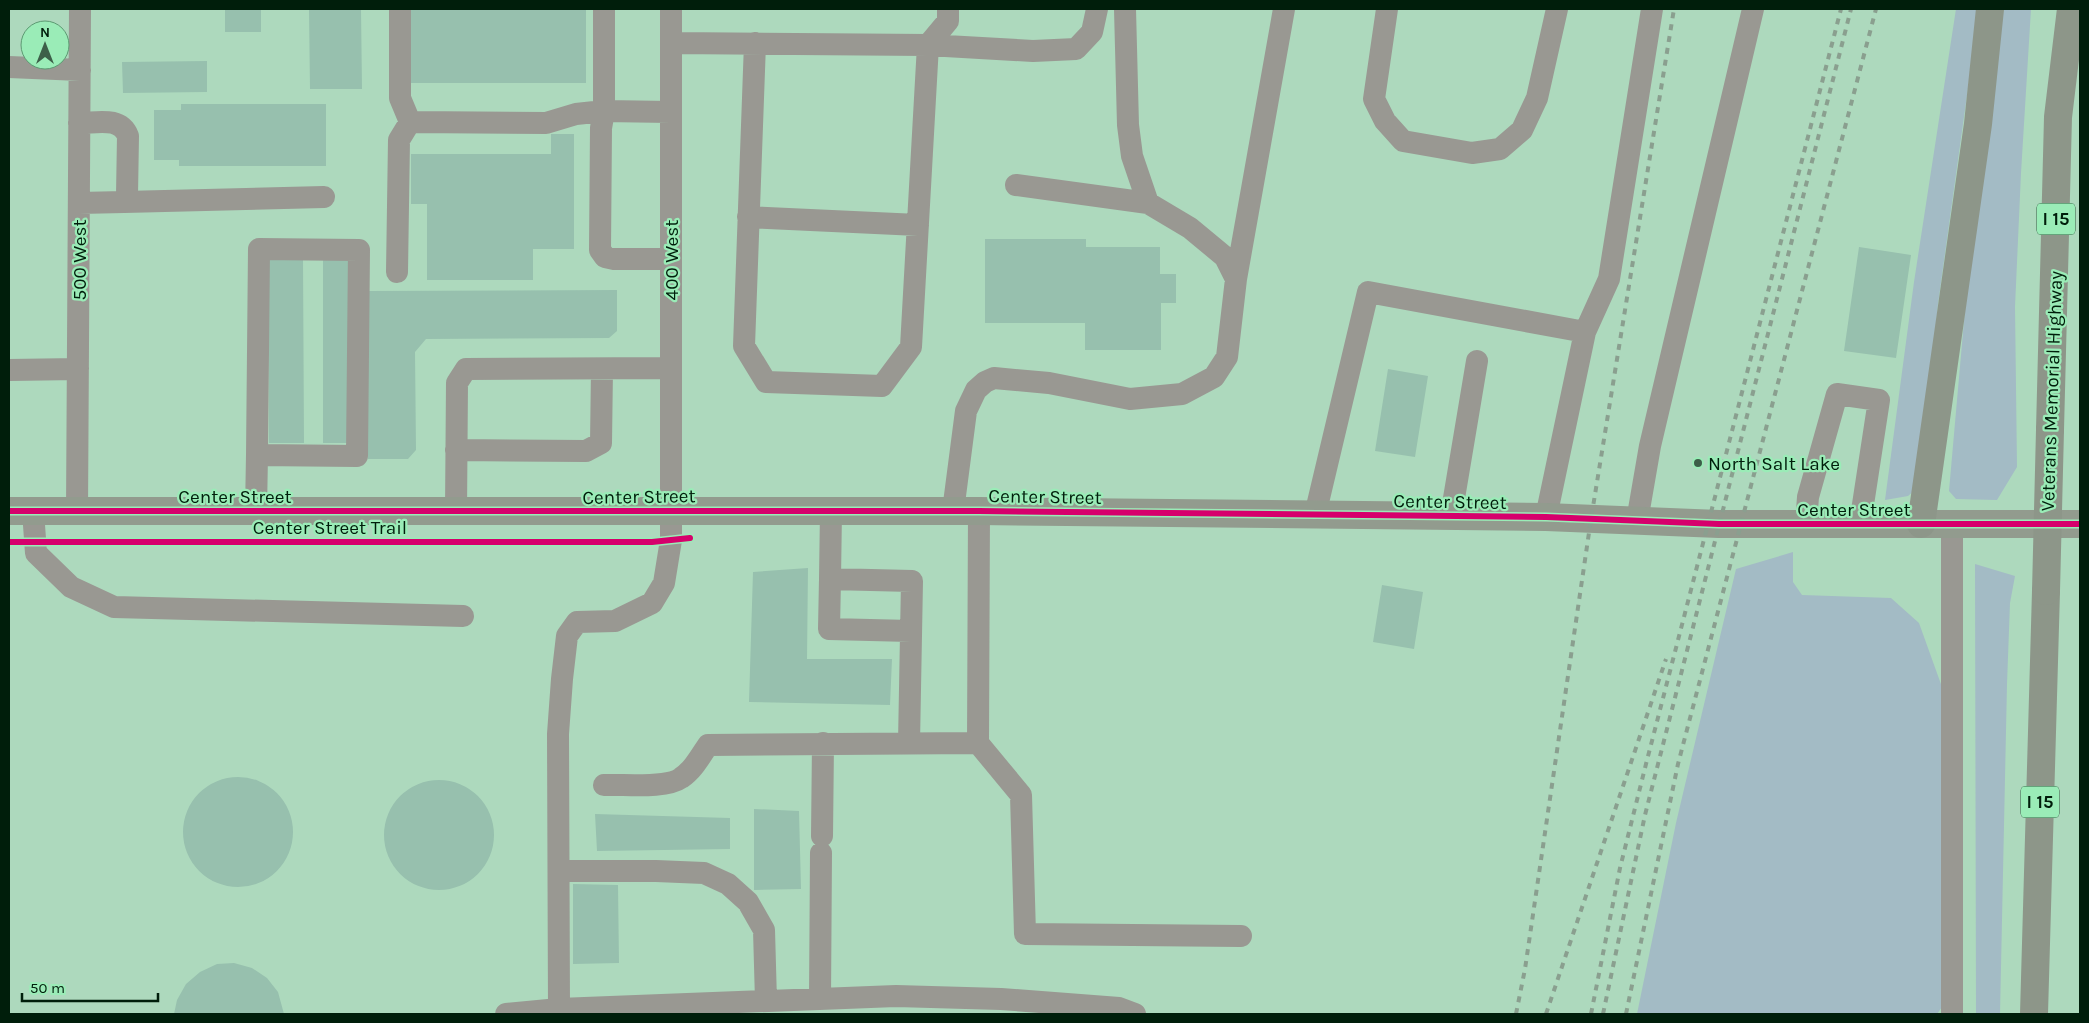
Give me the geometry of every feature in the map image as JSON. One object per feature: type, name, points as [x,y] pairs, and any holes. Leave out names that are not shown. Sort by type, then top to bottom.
[{"type":"highway","points":[[1921,524],[1978,124],[1990,9]]},
{"type":"highway","name":"Veterans Memorial Highway","points":[[2034,1014],[2058,117],[2070,9]]},
{"type":"main road","name":"Center Street","points":[[21,511],[966,511],[1546,517],[1637,521],[1806,524],[2080,524]]},
{"type":"street","name":"500 West","points":[[77,511],[80,9]]},
{"type":"street","points":[[400,9],[400,98],[410,122]]},
{"type":"street","points":[[604,9],[604,111],[601,128],[600,250],[605,257],[614,259],[671,259]]},
{"type":"street","name":"400 West","points":[[559,872],[558,734],[562,679],[568,636],[577,622],[615,621],[652,603],[664,583],[671,540],[672,9]]},
{"type":"street","points":[[755,43],[744,346],[766,382],[882,386],[911,347],[928,46],[948,21],[948,9]]},
{"type":"street","points":[[671,43],[928,46],[1033,51],[1076,48],[1092,32],[1097,9]]},
{"type":"street","points":[[1125,9],[1128,125],[1132,156],[1148,203]]},
{"type":"street","points":[[1241,936],[1025,934],[1021,795],[978,743],[966,511],[966,412],[976,390],[994,378],[1049,383],[1130,399],[1182,394],[1214,377],[1227,357],[1236,279],[1284,9]]},
{"type":"street","points":[[1387,9],[1374,99],[1385,121],[1403,141],[1472,153],[1500,149],[1522,130],[1536,98],[1557,9]]},
{"type":"street","points":[[1546,517],[1585,332],[1609,279],[1652,9]]},
{"type":"street","points":[[1637,521],[1652,436],[1753,9]]},
{"type":"street","points":[[9,67],[80,70]]},
{"type":"street","points":[[410,122],[546,123],[576,114],[604,111],[671,112]]},
{"type":"street","points":[[397,272],[399,140],[410,122]]},
{"type":"street","points":[[79,123],[118,123],[125,128],[128,136],[127,195],[124,202]]},
{"type":"street","points":[[1016,185],[1148,203],[1190,228],[1225,257],[1236,279]]},
{"type":"street","points":[[79,203],[324,197]]},
{"type":"street","points":[[748,217],[918,224]]},
{"type":"street","points":[[256,511],[259,249],[359,250],[357,456],[257,455]]},
{"type":"street","points":[[1315,515],[1368,292],[1585,332]]},
{"type":"street","points":[[1451,516],[1477,361]]},
{"type":"street","points":[[9,370],[78,368]]},
{"type":"street","points":[[456,450],[586,451],[601,443],[602,368]]},
{"type":"street","points":[[456,512],[456,383],[466,369],[671,368]]},
{"type":"street","points":[[1806,524],[1808,497],[1836,394],[1879,400],[1860,524]]},
{"type":"street","points":[[21,511],[36,553],[71,587],[114,608],[463,616]]},
{"type":"street","points":[[831,511],[829,629],[911,631]]},
{"type":"street","points":[[1952,524],[1952,1014]]},
{"type":"street","points":[[830,579],[912,580],[909,743]]},
{"type":"street","points":[[820,999],[823,743]]},
{"type":"street","points":[[604,785],[666,784],[679,780],[691,770],[708,745],[978,743]]},
{"type":"street","points":[[559,1009],[559,872],[656,871],[704,873],[728,884],[748,902],[764,930],[766,1001]]},
{"type":"street","points":[[506,1014],[559,1009],[896,996],[1001,998],[1119,1008],[1135,1014]]},
{"type":"shaded area","points":[[1956,9],[1979,9],[1938,304],[1924,443],[1915,490],[1908,496],[1885,500],[1914,282]]},
{"type":"shaded area","points":[[2002,9],[2031,9],[2015,307],[2017,467],[1997,500],[1956,499],[1949,491],[1973,219]]},
{"type":"shaded area","points":[[1793,552],[1793,582],[1802,595],[1891,598],[1919,623],[1942,687],[1942,1007],[1937,1014],[1637,1014],[1676,823],[1736,569]]},
{"type":"shaded area","points":[[1975,564],[2015,576],[2010,603],[2007,684],[2000,1014],[1976,1014]]},
{"type":"building","points":[[225,9],[261,9],[261,32],[225,32]]},
{"type":"building","points":[[309,9],[361,9],[362,89],[310,89]]},
{"type":"building","points":[[406,9],[586,9],[586,83],[406,83]]},
{"type":"building","points":[[207,61],[207,92],[123,93],[122,62]]},
{"type":"building","points":[[181,104],[326,104],[326,166],[179,166],[179,160],[154,160],[154,110],[181,110]]},
{"type":"building","points":[[551,134],[574,134],[574,249],[533,249],[533,280],[427,280],[427,204],[411,204],[411,154],[551,154]]},
{"type":"building","points":[[985,239],[1086,239],[1086,247],[1160,247],[1160,274],[1176,274],[1176,303],[1161,303],[1161,350],[1085,350],[1085,323],[985,323]]},
{"type":"building","points":[[1859,247],[1911,255],[1896,358],[1844,351]]},
{"type":"building","points":[[269,259],[303,259],[304,443],[269,443]]},
{"type":"building","points":[[323,259],[349,259],[348,443],[323,443]]},
{"type":"building","points":[[617,290],[617,331],[609,338],[426,339],[415,352],[416,450],[408,459],[368,459],[368,291]]},
{"type":"building","points":[[1388,369],[1428,376],[1415,457],[1375,451]]},
{"type":"building","points":[[808,568],[807,659],[892,659],[890,705],[749,702],[753,572]]},
{"type":"building","points":[[1382,585],[1423,592],[1414,649],[1373,642]]},
{"type":"building","points":[[238,777],[259,781],[277,793],[289,811],[293,832],[289,853],[277,871],[259,883],[238,887],[217,883],[199,871],[187,853],[183,832],[187,811],[199,793],[217,781]]},
{"type":"building","points":[[439,780],[460,784],[478,796],[490,814],[494,835],[490,856],[478,874],[460,886],[439,890],[418,886],[400,874],[388,856],[384,835],[388,814],[400,796],[418,784]]},
{"type":"building","points":[[754,809],[799,811],[801,889],[754,890]]},
{"type":"building","points":[[595,814],[730,818],[730,849],[597,851]]},
{"type":"building","points":[[573,884],[618,885],[619,963],[573,964]]},
{"type":"building","points":[[234,963],[252,968],[267,978],[278,992],[284,1014],[174,1014],[177,1000],[186,984],[200,972],[217,964]]},
{"type":"railway","points":[[1516,1014],[1525,969],[1591,519],[1674,9]]},
{"type":"railway","points":[[1591,1014],[1620,868],[1841,9]]},
{"type":"railway","points":[[1603,1014],[1645,815],[1851,9]]},
{"type":"railway","points":[[1626,1014],[1678,764],[1876,9]]},
{"type":"railway","points":[[1546,1014],[1666,659]]},
{"type":"cycle path","name":"Center Street Trail","points":[[9,511],[979,511],[1546,517],[1719,524],[2080,524]]},
{"type":"cycle path","name":"Center Street Trail","points":[[9,542],[652,542],[690,538]]},
{"type":"place","name":"North Salt Lake","points":[[1698,463]]}]
